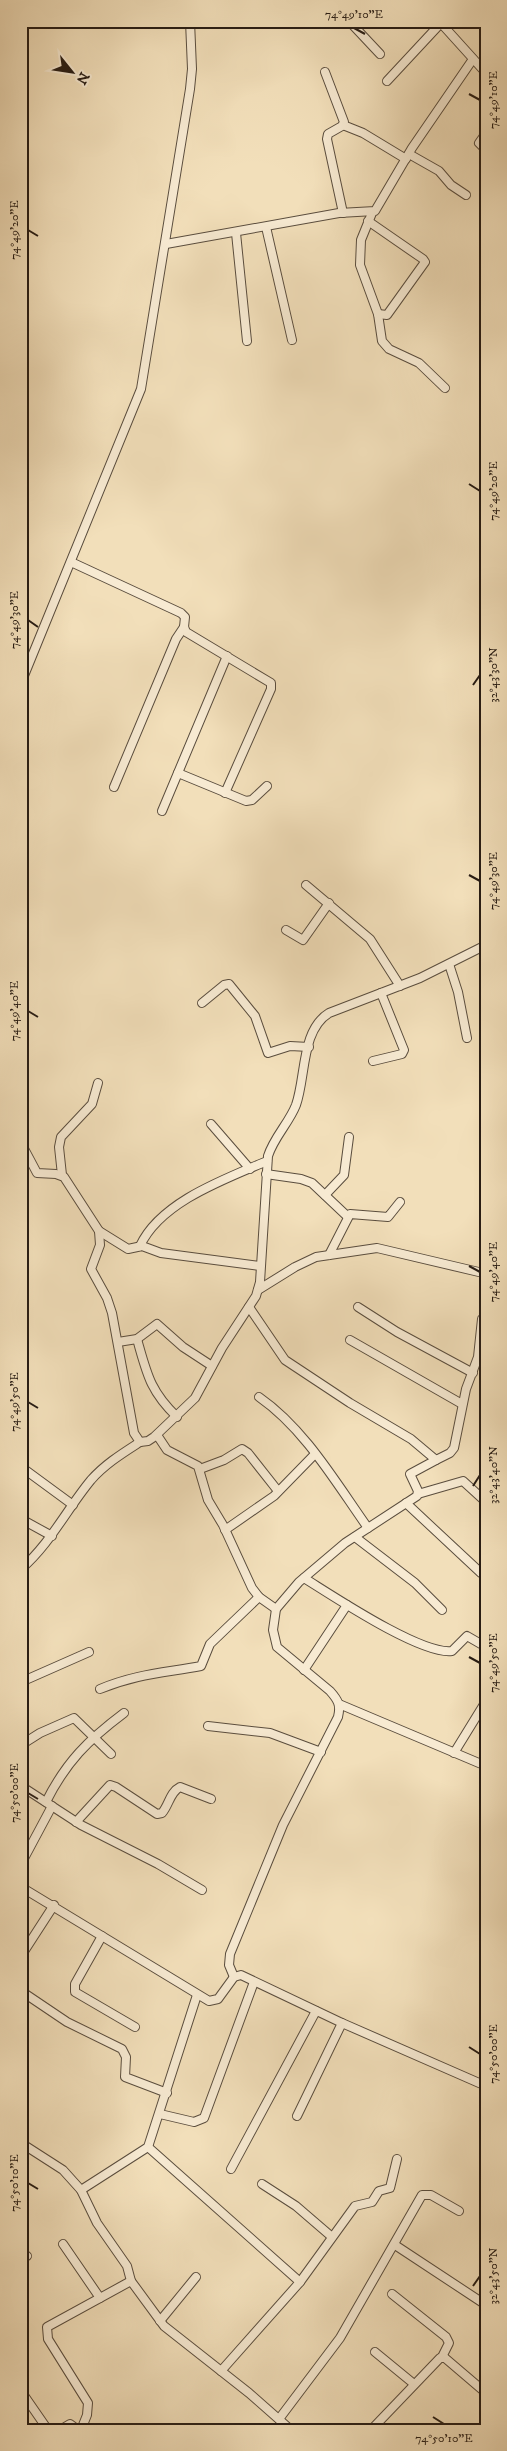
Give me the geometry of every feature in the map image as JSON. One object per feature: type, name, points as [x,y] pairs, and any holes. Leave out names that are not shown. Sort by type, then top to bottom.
[{"type":"street","points":[[21,683],[141,389],[190,89],[192,69],[190,21]]},
{"type":"street","points":[[350,21],[380,54]]},
{"type":"street","points":[[387,81],[440,22],[486,73]]},
{"type":"street","points":[[445,388],[420,363],[384,345],[378,314],[360,265],[361,240],[372,212],[377,208],[407,156],[473,59]]},
{"type":"street","points":[[325,72],[336,96],[343,125]]},
{"type":"street","points":[[343,125],[363,133],[439,172],[466,195]]},
{"type":"street","points":[[343,125],[330,132],[327,139],[343,213]]},
{"type":"street","points":[[486,134],[479,143],[486,150]]},
{"type":"street","points":[[166,244],[343,213],[372,212]]},
{"type":"street","points":[[368,221],[425,262],[387,315],[378,314]]},
{"type":"street","points":[[266,227],[292,340]]},
{"type":"street","points":[[236,233],[247,342]]},
{"type":"street","points":[[71,562],[179,612],[185,617],[184,627],[176,639],[114,788]]},
{"type":"street","points":[[184,627],[186,632],[268,680],[271,686],[225,793]]},
{"type":"street","points":[[162,811],[227,656]]},
{"type":"street","points":[[178,773],[249,801],[267,786]]},
{"type":"street","points":[[306,885],[370,938],[400,986]]},
{"type":"street","points":[[286,930],[303,940],[330,903]]},
{"type":"street","points":[[21,1569],[52,1536],[94,1476],[140,1442],[148,1441],[157,1435],[194,1398],[249,1307],[258,1290],[267,1162],[274,1140],[289,1120],[296,1104],[309,1047],[318,1023],[324,1017],[400,986],[486,945]]},
{"type":"street","points":[[449,964],[458,992],[466,1038]]},
{"type":"street","points":[[202,1003],[224,985],[229,984],[255,1016],[268,1053],[290,1046],[309,1047]]},
{"type":"street","points":[[373,1061],[402,1054],[404,1050],[381,993]]},
{"type":"street","points":[[98,1083],[92,1104],[61,1137],[59,1152],[62,1175],[81,1200],[99,1231],[100,1245],[91,1269],[109,1302],[118,1342],[131,1426],[140,1442]]},
{"type":"street","points":[[212,1124],[250,1169]]},
{"type":"street","points":[[325,1195],[344,1175],[349,1137]]},
{"type":"street","points":[[21,1143],[37,1173],[62,1175]]},
{"type":"street","points":[[140,1246],[148,1230],[172,1208],[203,1191],[267,1162]]},
{"type":"street","points":[[266,1174],[308,1182],[348,1216]]},
{"type":"street","points":[[329,1255],[348,1216],[352,1213],[388,1217],[400,1202]]},
{"type":"street","points":[[99,1231],[126,1248],[140,1246],[161,1253],[260,1266]]},
{"type":"street","points":[[258,1290],[295,1267],[316,1257],[382,1248],[483,1274]]},
{"type":"street","points":[[249,1307],[281,1356],[289,1363],[411,1439],[436,1460]]},
{"type":"street","points":[[358,1307],[397,1332],[473,1373]]},
{"type":"street","points":[[418,1494],[410,1474],[450,1453],[454,1448],[460,1424],[462,1404],[478,1356],[482,1319]]},
{"type":"street","points":[[118,1342],[137,1339],[157,1324],[187,1350],[212,1366]]},
{"type":"street","points":[[137,1339],[153,1390],[162,1403],[177,1417]]},
{"type":"street","points":[[350,1340],[462,1404]]},
{"type":"street","points":[[259,1397],[282,1415],[315,1454],[368,1528]]},
{"type":"street","points":[[157,1435],[168,1450],[194,1463],[200,1469],[208,1500],[225,1530],[252,1588],[259,1597],[276,1609]]},
{"type":"street","points":[[200,1469],[224,1460],[242,1449],[248,1453],[278,1492]]},
{"type":"street","points":[[225,1530],[278,1492],[315,1454]]},
{"type":"street","points":[[24,1469],[72,1505]]},
{"type":"street","points":[[486,1502],[463,1482],[418,1494],[355,1537],[304,1578],[276,1609],[272,1630],[277,1647],[330,1691],[339,1704],[486,1766]]},
{"type":"street","points":[[406,1503],[481,1573]]},
{"type":"street","points":[[21,1519],[52,1536]]},
{"type":"street","points":[[355,1537],[415,1583],[442,1610]]},
{"type":"street","points":[[304,1578],[392,1631],[444,1651],[452,1651],[467,1636],[486,1647]]},
{"type":"street","points":[[100,1689],[151,1673],[200,1666],[210,1644],[259,1597]]},
{"type":"street","points":[[304,1670],[347,1605]]},
{"type":"street","points":[[21,1682],[89,1652]]},
{"type":"street","points":[[454,1753],[486,1701]]},
{"type":"street","points":[[234,1977],[229,1965],[230,1954],[284,1825],[338,1717],[339,1704]]},
{"type":"street","points":[[21,1864],[64,1770],[93,1736],[124,1713]]},
{"type":"street","points":[[21,1745],[71,1718],[77,1719],[111,1754]]},
{"type":"street","points":[[208,1726],[270,1733],[321,1752]]},
{"type":"street","points":[[76,1822],[110,1785],[116,1786],[156,1814],[162,1814],[175,1790],[180,1787],[211,1798]]},
{"type":"street","points":[[21,1786],[76,1822],[158,1864],[202,1890]]},
{"type":"street","points":[[21,1887],[54,1905],[209,2001],[218,1999],[234,1977],[241,1975],[342,2023],[486,2086]]},
{"type":"street","points":[[21,1956],[54,1905]]},
{"type":"street","points":[[102,1936],[75,1984],[75,1992],[135,2027]]},
{"type":"street","points":[[160,2114],[194,2122],[204,2118],[254,1982]]},
{"type":"street","points":[[21,1991],[67,2022],[122,2049],[126,2054],[125,2077],[167,2092]]},
{"type":"street","points":[[81,2190],[148,2147],[197,1995]]},
{"type":"street","points":[[231,2169],[316,2011]]},
{"type":"street","points":[[297,2116],[342,2023]]},
{"type":"street","points":[[21,2143],[63,2170],[81,2190],[97,2223],[127,2266],[131,2281],[160,2322],[291,2430]]},
{"type":"street","points":[[148,2147],[300,2282]]},
{"type":"street","points":[[221,2371],[300,2282],[355,2206],[372,2202],[379,2191],[390,2188],[397,2158]]},
{"type":"street","points":[[262,2184],[296,2206],[332,2237]]},
{"type":"street","points":[[279,2419],[340,2338],[422,2195],[431,2195],[460,2211]]},
{"type":"street","points":[[63,2244],[100,2298]]},
{"type":"street","points":[[395,2245],[486,2305]]},
{"type":"street","points":[[160,2322],[196,2276]]},
{"type":"street","points":[[60,2430],[70,2424],[80,2430],[87,2415],[88,2403],[48,2339],[46,2330],[50,2325],[131,2281]]},
{"type":"street","points":[[371,2430],[442,2357],[449,2343],[446,2337],[392,2294]]},
{"type":"street","points":[[375,2352],[414,2384]]},
{"type":"street","points":[[442,2357],[486,2393]]},
{"type":"street","points":[[21,2391],[48,2430]]},
{"type":"street","points":[[451,2430],[455,2428],[459,2430]]},
{"type":"water","points":[[21,21],[26,21],[25,257],[21,262]]}]
